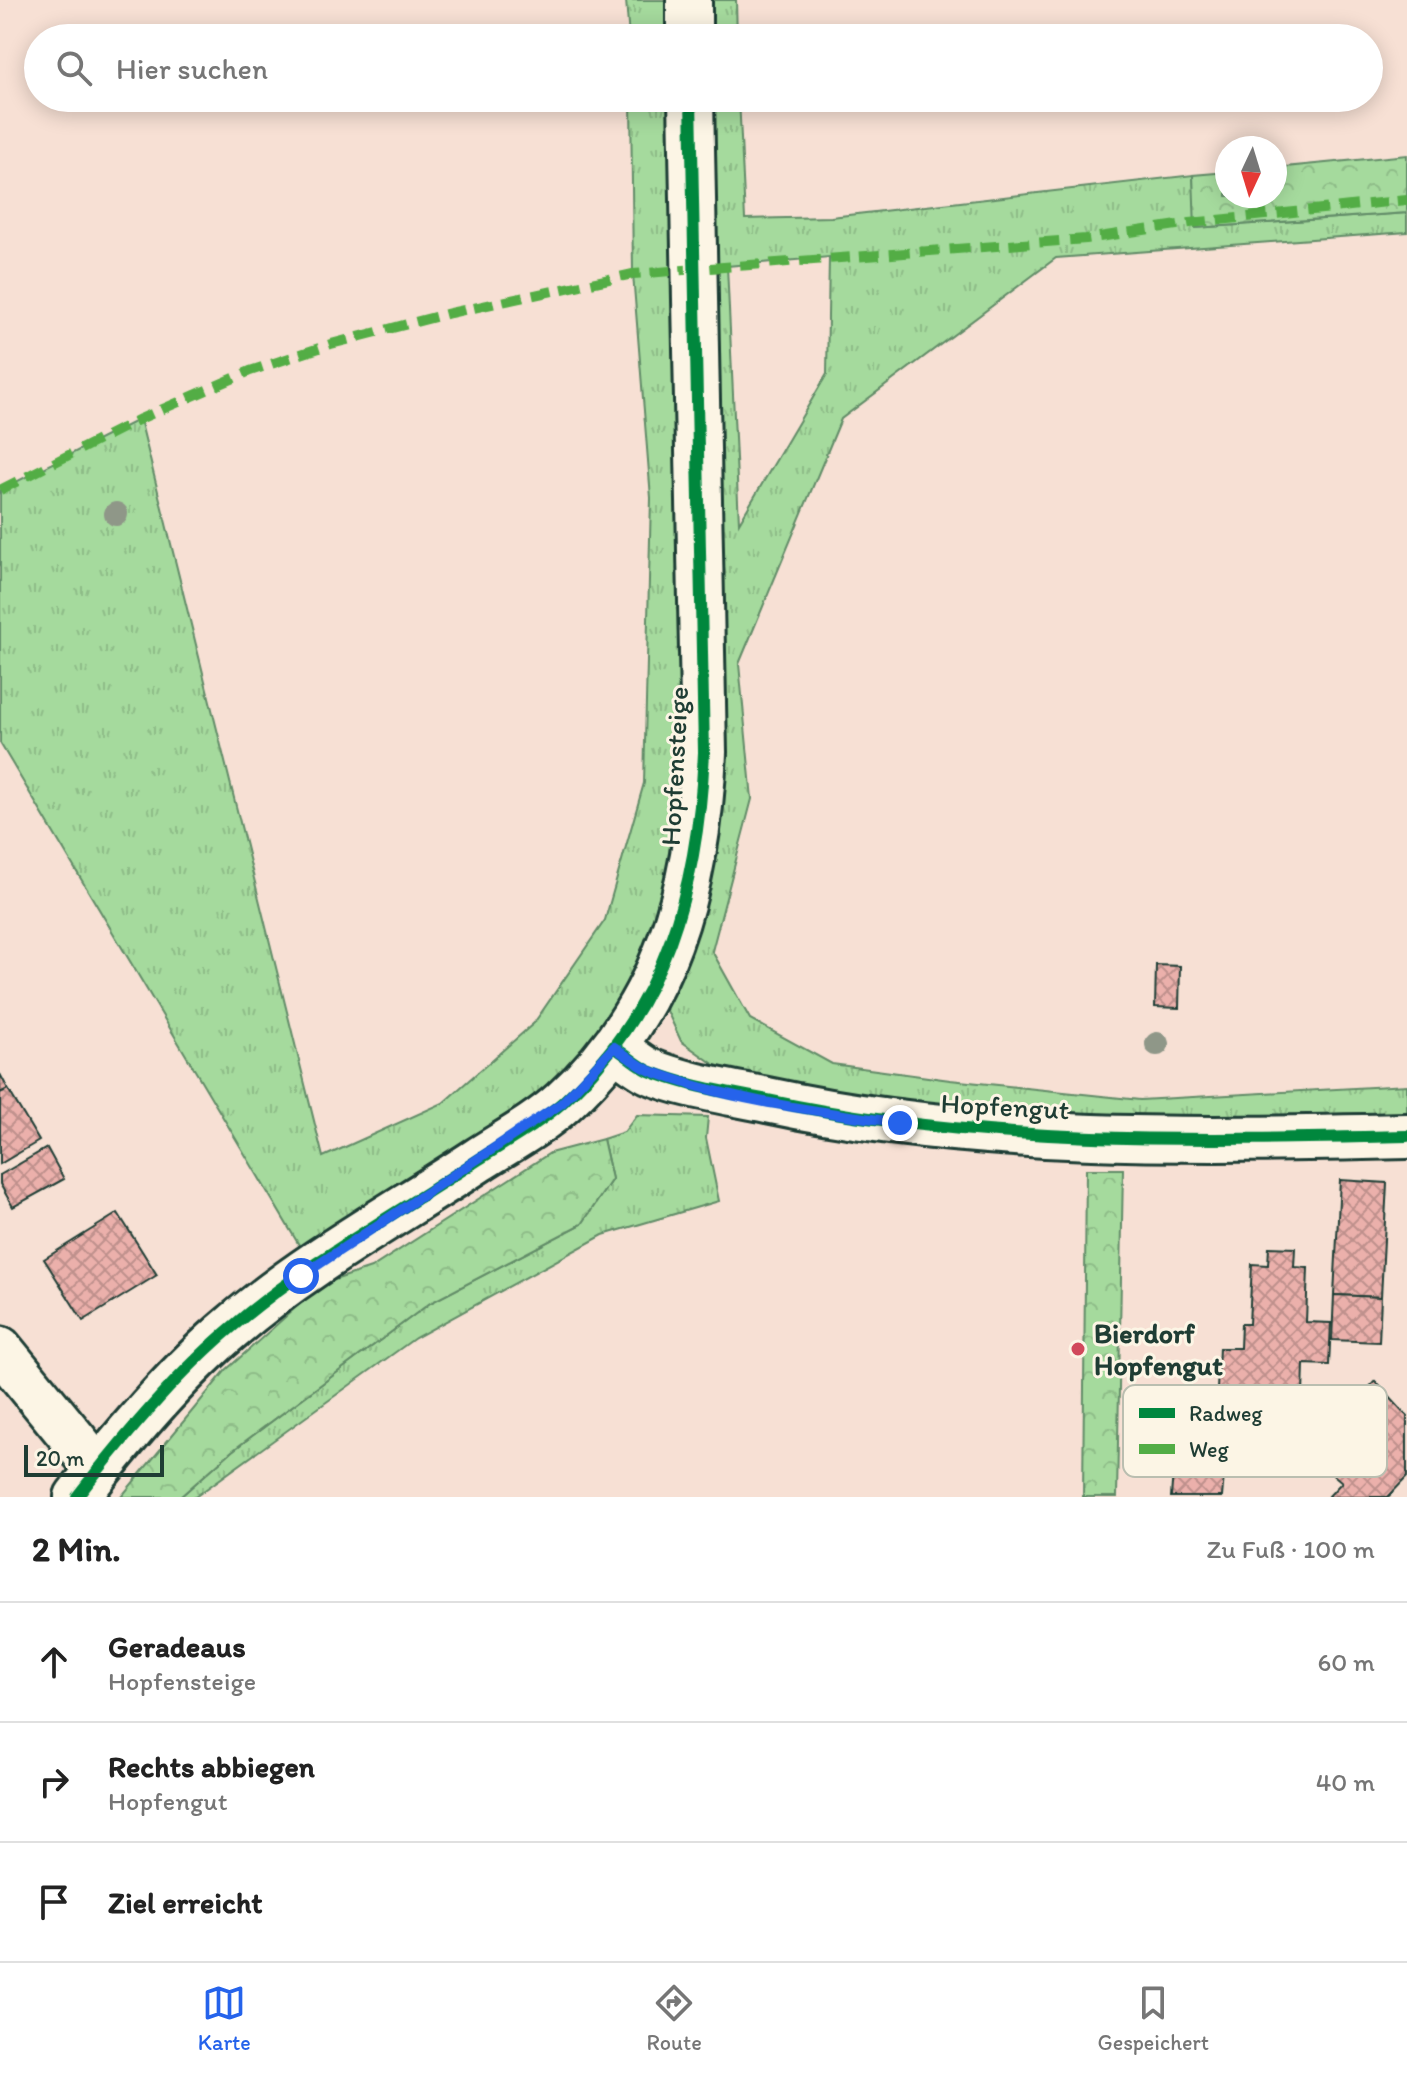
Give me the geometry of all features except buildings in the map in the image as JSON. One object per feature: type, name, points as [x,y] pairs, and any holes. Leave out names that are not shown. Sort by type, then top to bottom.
[{"type":"street","points":[[689,0],[689,24]]},
{"type":"street","name":"Hopfensteige","points":[[88,1483],[231,1327],[562,1103],[614,1047],[661,971],[693,870],[701,811],[704,737],[691,112]]},
{"type":"street","name":"Hopfengut","points":[[614,1047],[648,1070],[717,1090],[821,1112],[900,1123],[1146,1137],[1407,1136]]},
{"type":"street","points":[[0,1349],[88,1483]]},
{"type":"green space","points":[[626,0],[673,0],[673,24],[628,24]]},
{"type":"green space","points":[[712,0],[736,0],[737,24],[712,24]]},
{"type":"green space","points":[[631,112],[673,112],[682,678],[667,882],[644,958],[588,1048],[523,1110],[305,1255],[0,743],[0,490],[140,419],[323,1157],[443,1103],[534,1023],[605,920],[644,783],[651,498],[633,274]]},
{"type":"green space","points":[[712,112],[740,112],[745,219],[831,217],[1193,175],[1196,228],[1407,213],[1407,232],[1056,258],[841,419],[739,664],[752,799],[712,951],[750,1019],[832,1064],[1140,1100],[1407,1085],[1407,1118],[1245,1124],[914,1107],[722,1070],[681,1041],[662,1000],[700,902],[718,837]],"holes":[[[829,257],[827,374],[739,523],[727,266]]]},
{"type":"green space","points":[[1407,155],[1407,213],[1195,228],[1193,175],[1215,173],[1215,208],[1287,208],[1287,167]]},
{"type":"green space","points":[[637,1115],[708,1117],[706,1138],[719,1201],[603,1235],[415,1338],[195,1497],[180,1497],[232,1451],[430,1303],[582,1224],[612,1179],[603,1139],[624,1132]]},
{"type":"green space","points":[[603,1139],[612,1179],[582,1224],[430,1303],[232,1451],[180,1497],[121,1497],[226,1370],[322,1284],[371,1268],[550,1153]]},
{"type":"green space","points":[[1086,1169],[1123,1169],[1117,1497],[1083,1497]]},
{"type":"marked path","points":[[0,490],[140,419],[250,371],[331,344],[450,313],[633,274],[1086,239],[1190,223],[1407,200]]},
{"type":"cycle path","points":[[77,1497],[170,1386],[211,1345],[260,1304],[352,1240],[533,1125],[563,1102],[598,1066],[628,1027],[651,986],[670,942],[684,897],[694,850],[704,752],[691,112]]},
{"type":"cycle path","points":[[614,1047],[649,1071],[692,1085],[846,1115],[925,1125],[1086,1137],[1166,1139],[1407,1136]]},
{"type":"place","name":"Bierdorf Hopfengut","points":[[1078,1349]]},
{"type":"route","points":[[301,1276],[562,1103],[614,1047],[648,1070],[717,1090],[821,1112],[900,1123]]}]
